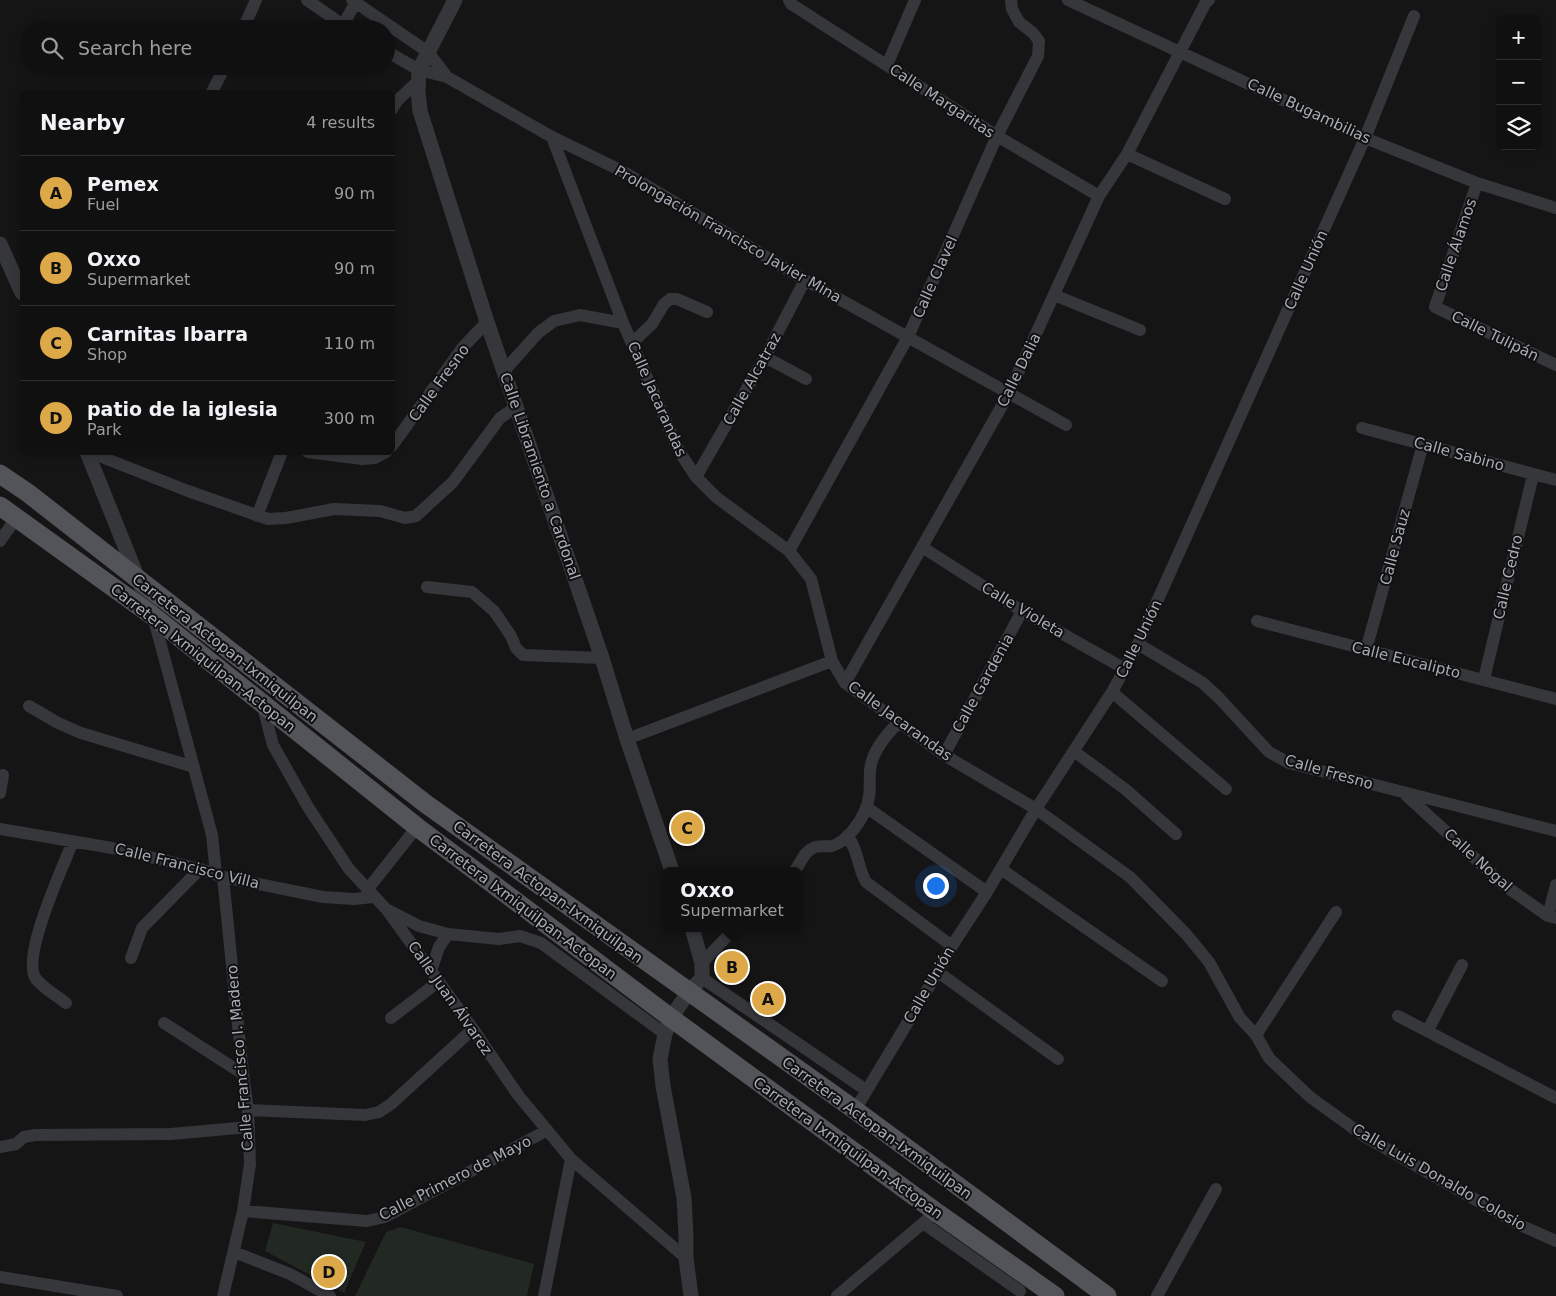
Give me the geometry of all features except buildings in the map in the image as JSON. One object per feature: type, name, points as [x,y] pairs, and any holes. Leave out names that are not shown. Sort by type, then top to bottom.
[{"type":"main road","name":"Carretera Actopan-Ixmiquilpan","points":[[0,474],[28,493],[138,581],[426,804],[855,1110],[1107,1296]]},
{"type":"main road","name":"Carretera Ixmiquilpan-Actopan","points":[[0,506],[153,616],[668,1026],[929,1217],[1022,1288],[1055,1296]]},
{"type":"street","points":[[247,20],[256,0]]},
{"type":"street","points":[[307,0],[336,20]]},
{"type":"street","points":[[395,105],[419,75],[428,52],[455,0]]},
{"type":"street","name":"Calle Margaritas","points":[[789,0],[791,4],[997,136],[1099,196]]},
{"type":"street","points":[[887,66],[915,0]]},
{"type":"street","name":"Calle Clavel","points":[[789,551],[908,337],[997,136],[1038,56],[1039,41],[1033,33],[1019,22],[1012,9],[1011,0]]},
{"type":"street","name":"Calle Bugambilias","points":[[1068,0],[1365,138],[1477,183],[1556,208]]},
{"type":"street","name":"Calle Dalia","points":[[845,683],[1008,395],[1099,196],[1127,154],[1209,0]]},
{"type":"street","points":[[348,20],[355,1]]},
{"type":"street","name":"Prolongación Francisco Javier Mina","points":[[355,1],[382,20]]},
{"type":"street","name":"Calle Unión","points":[[855,1110],[952,946],[1112,692],[1138,644],[1365,138],[1414,16]]},
{"type":"street","name":"Prolongación Francisco Javier Mina","points":[[395,29],[428,52],[447,77],[552,137],[622,171],[805,280],[1008,395],[1066,425]]},
{"type":"street","name":"Prolongación Francisco Javier Mina","points":[[395,58],[419,75],[447,77]]},
{"type":"street","points":[[213,90],[220,75]]},
{"type":"street","name":"Calle Libramiento a Cardonal","points":[[419,75],[420,111],[487,322],[602,658],[627,739],[671,867]]},
{"type":"street","name":"Calle Jacarandas","points":[[552,137],[623,322],[679,452],[696,477],[716,497],[789,551],[811,579],[832,661],[845,683],[944,754],[1036,810]]},
{"type":"street","points":[[1127,154],[1225,199]]},
{"type":"street","name":"Calle Álamos","points":[[1435,307],[1477,183]]},
{"type":"street","points":[[0,244],[20,289]]},
{"type":"street","name":"Calle Alcatraz","points":[[696,477],[765,356],[805,280]]},
{"type":"street","points":[[1054,295],[1140,330]]},
{"type":"street","points":[[632,343],[652,324],[664,304],[670,299],[677,299],[707,312]]},
{"type":"street","name":"Calle Tulipán","points":[[1435,307],[1556,365]]},
{"type":"street","points":[[504,371],[538,333],[554,321],[580,315],[623,322]]},
{"type":"street","name":"Calle Fresno","points":[[395,442],[464,347],[487,322]]},
{"type":"street","points":[[765,356],[806,379]]},
{"type":"street","points":[[96,455],[268,519],[286,518],[334,509],[380,511],[405,518],[416,516],[453,482],[500,418],[516,407]]},
{"type":"street","name":"Calle Sabino","points":[[1362,428],[1556,480]]},
{"type":"street","name":"Calle Sauz","points":[[1366,650],[1423,444]]},
{"type":"street","points":[[89,455],[153,616]]},
{"type":"street","points":[[257,516],[281,455]]},
{"type":"street","points":[[331,455],[362,459],[375,458],[380,455]]},
{"type":"street","name":"Calle Cedro","points":[[1484,680],[1533,475]]},
{"type":"street","points":[[0,542],[17,517]]},
{"type":"street","name":"Calle Violeta","points":[[922,547],[1022,611],[1125,669]]},
{"type":"street","points":[[427,588],[472,592],[494,611],[511,636],[516,648],[523,655],[602,658]]},
{"type":"street","name":"Calle Gardenia","points":[[944,754],[1022,611]]},
{"type":"street","name":"Calle Francisco I. Madero","points":[[153,616],[212,835],[219,876],[248,1110],[250,1164],[243,1211],[223,1296]]},
{"type":"street","name":"Calle Eucalipto","points":[[1256,622],[1556,698]]},
{"type":"street","name":"Calle Fresno","points":[[1138,644],[1202,683],[1219,698],[1269,752],[1288,764],[1556,831]]},
{"type":"street","points":[[627,739],[832,661]]},
{"type":"street","points":[[1112,692],[1226,788]]},
{"type":"street","name":"Calle Juan Álvarez","points":[[262,702],[273,745],[308,807],[349,869],[387,910],[518,1095],[571,1159],[686,1258]]},
{"type":"street","points":[[29,706],[58,723],[81,733],[194,767]]},
{"type":"street","points":[[797,867],[805,853],[814,847],[833,846],[847,836],[864,814],[871,793],[870,770],[875,754],[887,734],[899,722]]},
{"type":"street","points":[[1075,752],[1125,788],[1176,834]]},
{"type":"street","points":[[0,793],[3,775]]},
{"type":"street","name":"Calle Nogal","points":[[1405,794],[1504,885],[1552,917]]},
{"type":"street","points":[[866,807],[987,892]]},
{"type":"street","name":"Calle Luis Donaldo Colosio","points":[[1036,810],[1130,877],[1186,934],[1209,962],[1240,1018],[1256,1035],[1269,1058],[1310,1097],[1364,1136],[1520,1225],[1556,1241]]},
{"type":"street","points":[[370,893],[417,827]]},
{"type":"street","name":"Calle Francisco Villa","points":[[0,829],[112,848],[200,869],[219,876],[323,897],[354,899],[370,893]]},
{"type":"street","points":[[847,836],[854,844],[860,872],[866,882],[952,946]]},
{"type":"street","points":[[66,1003],[35,978],[32,964],[35,942],[73,841]]},
{"type":"street","points":[[131,958],[142,928],[200,869]]},
{"type":"street","points":[[1001,869],[1162,981]]},
{"type":"street","points":[[1552,917],[1556,885]]},
{"type":"street","points":[[387,910],[419,926],[448,934],[499,939],[520,936],[541,943],[668,1026]]},
{"type":"street","points":[[1256,1035],[1336,912]]},
{"type":"street","points":[[693,932],[702,970],[866,1090]]},
{"type":"street","points":[[691,1296],[686,1258],[684,1198],[663,1086],[660,1059],[668,1026],[702,970],[732,932]]},
{"type":"street","points":[[431,971],[439,947],[448,934]]},
{"type":"street","points":[[1428,1030],[1462,964]]},
{"type":"street","points":[[938,972],[1058,1059]]},
{"type":"street","points":[[391,1018],[438,982]]},
{"type":"street","points":[[1398,1016],[1556,1098]]},
{"type":"street","points":[[164,1023],[243,1074]]},
{"type":"street","points":[[248,1110],[365,1115],[379,1112],[391,1104],[473,1029]]},
{"type":"street","points":[[0,1147],[16,1144],[24,1137],[35,1135],[171,1134],[249,1127]]},
{"type":"street","name":"Calle Primero de Mayo","points":[[243,1211],[367,1221],[385,1217],[546,1131]]},
{"type":"street","points":[[544,1296],[571,1159]]},
{"type":"street","points":[[1157,1296],[1216,1189]]},
{"type":"street","points":[[838,1296],[929,1217]]},
{"type":"street","points":[[234,1252],[290,1274],[330,1296]]},
{"type":"street","points":[[0,1277],[117,1296]]},
{"type":"shaded area","points":[[273,1223],[366,1242],[344,1293],[265,1251]]},
{"type":"shaded area","points":[[401,1227],[534,1264],[527,1296],[355,1296],[386,1232]]},
{"type":"place","name":"Carnitas Ibarra","points":[[687,828]]},
{"type":"place","name":"Oxxo","points":[[732,967]]},
{"type":"place","name":"Pemex","points":[[768,999]]},
{"type":"place","name":"patio de la iglesia","points":[[329,1272]]}]
